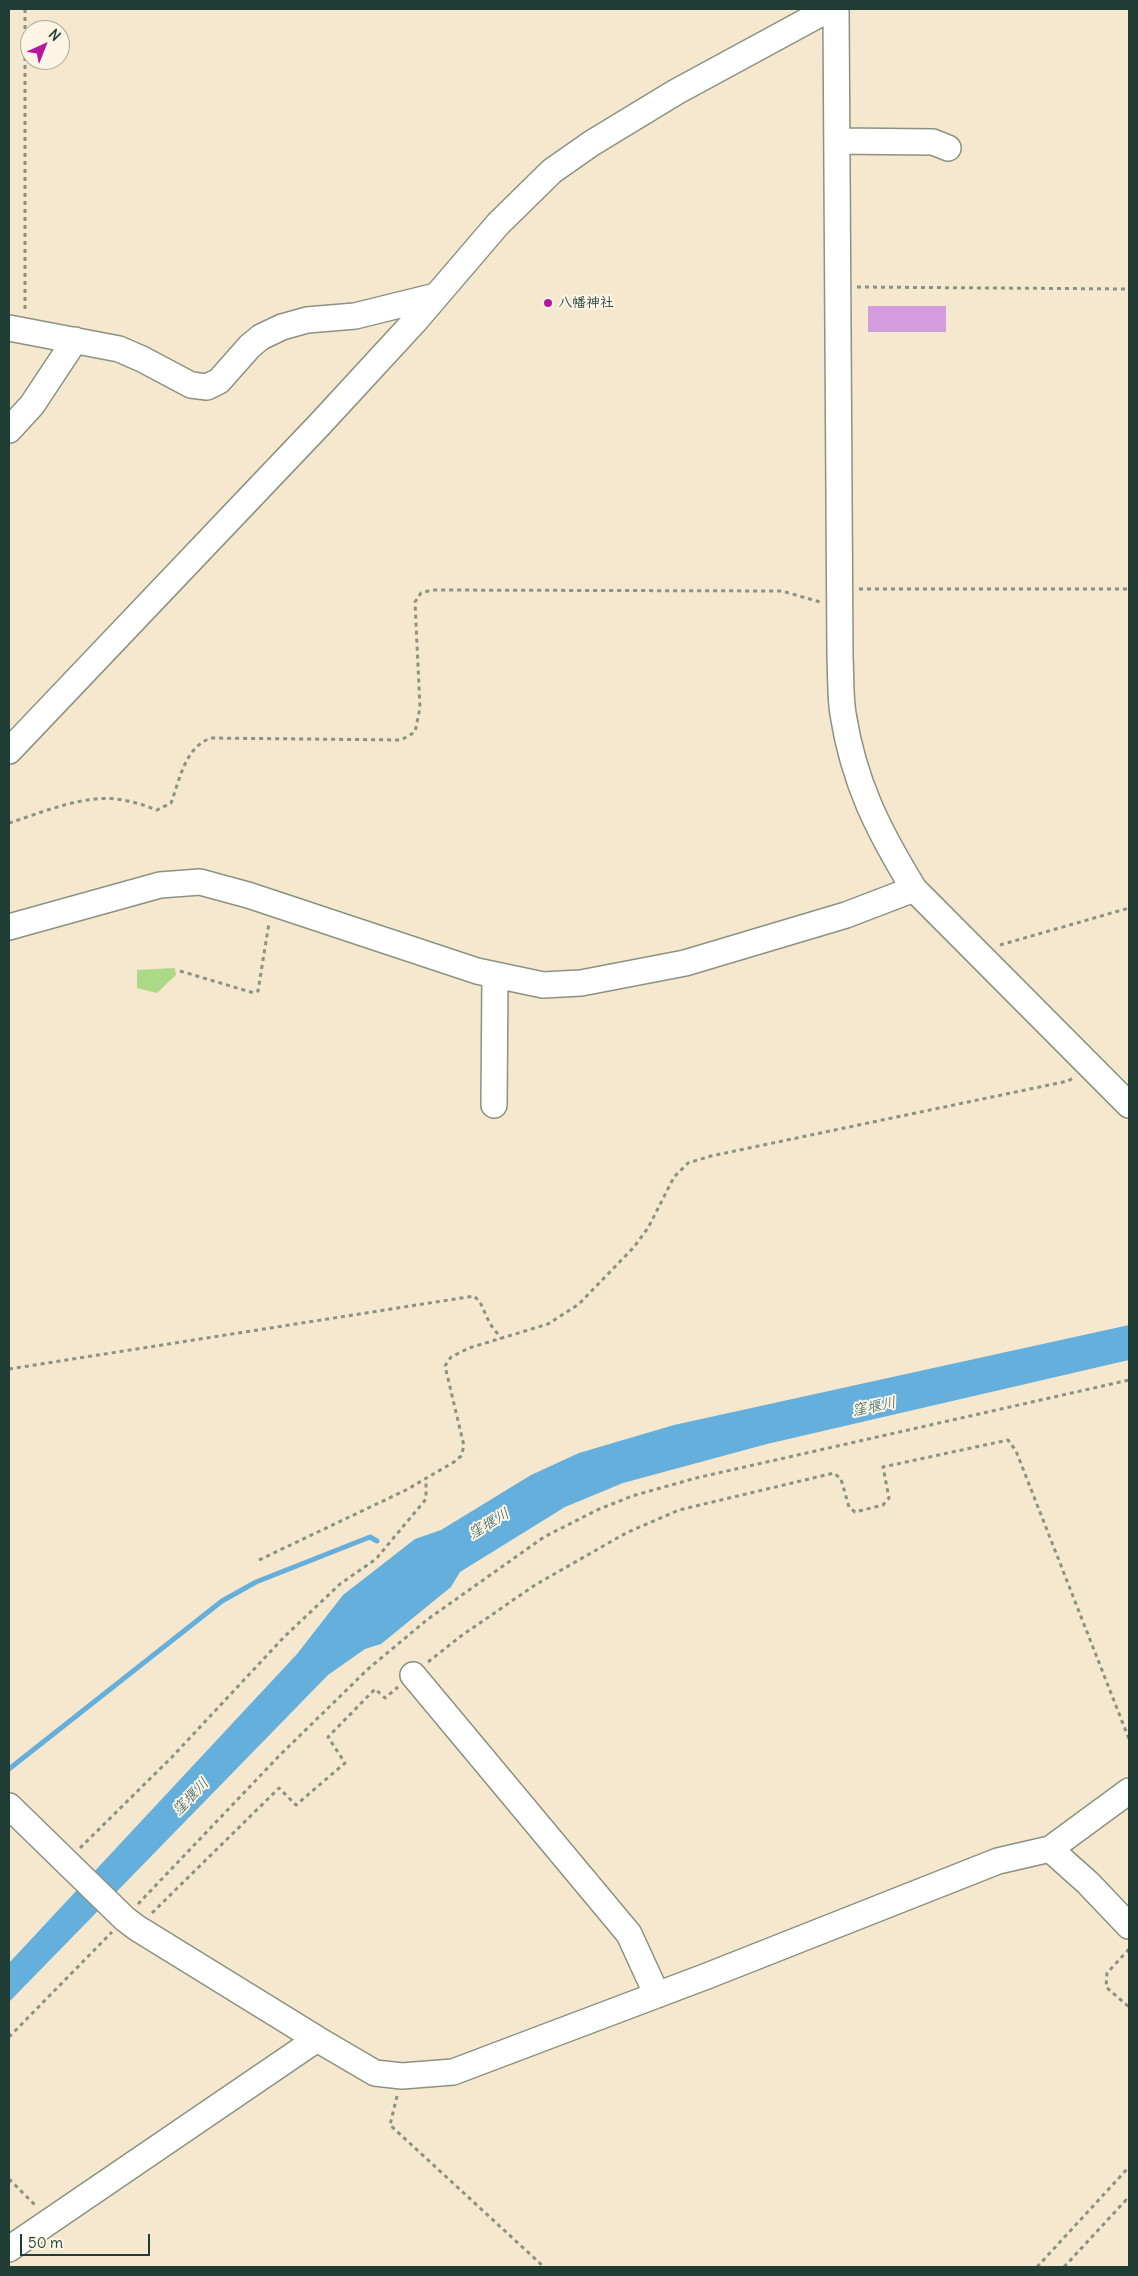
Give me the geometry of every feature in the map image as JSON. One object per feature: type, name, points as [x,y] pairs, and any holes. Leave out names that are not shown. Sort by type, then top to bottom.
[{"type":"street","points":[[9,751],[307,437],[436,296],[498,224],[552,171],[592,143],[676,92],[829,9]]},
{"type":"street","points":[[836,9],[842,712],[852,758],[865,798],[888,846],[914,889],[1129,1105]]},
{"type":"street","points":[[837,141],[933,142],[948,148]]},
{"type":"street","points":[[17,329],[119,350],[142,359],[192,385],[207,387],[219,381],[255,341],[282,327],[307,320],[355,316],[436,296]]},
{"type":"street","points":[[9,430],[32,405],[75,340]]},
{"type":"street","points":[[9,927],[160,885],[200,882],[272,903],[476,971],[543,985],[581,983],[685,963],[846,915],[914,889]]},
{"type":"street","points":[[494,1105],[495,975]]},
{"type":"street","points":[[412,1675],[629,1934],[657,1995]]},
{"type":"street","points":[[9,1806],[131,1923],[375,2073],[402,2076],[453,2072],[657,1995],[998,1860],[1050,1849],[1129,1791]]},
{"type":"street","points":[[1050,1849],[1088,1883],[1129,1926]]},
{"type":"street","points":[[9,2250],[317,2039]]},
{"type":"path","points":[[17,329],[25,9]]},
{"type":"path","points":[[838,287],[1129,289]]},
{"type":"path","points":[[9,823],[82,801],[104,798],[124,800],[157,810],[171,803],[191,751],[200,742],[210,738],[401,740],[416,732],[420,708],[415,602],[421,593],[432,590],[782,590],[841,598],[1129,589]]},
{"type":"path","points":[[180,971],[254,994],[258,991],[272,903]]},
{"type":"path","points":[[977,952],[1129,908]]},
{"type":"path","points":[[259,1560],[426,1478],[461,1456],[464,1446],[445,1366],[452,1357],[469,1348],[548,1324],[580,1304],[634,1247],[648,1228],[674,1177],[688,1164],[711,1156],[1068,1081],[1092,1068]]},
{"type":"path","points":[[9,1369],[474,1296],[480,1302],[490,1324],[502,1338]]},
{"type":"path","points":[[131,1923],[280,1756],[368,1669],[464,1592],[544,1537],[597,1510],[632,1496],[696,1478],[1129,1380]]},
{"type":"path","points":[[9,2037],[278,1788],[296,1805],[345,1763],[328,1737],[375,1689],[384,1698],[461,1636],[535,1585],[626,1534],[679,1510],[834,1473],[841,1479],[849,1508],[855,1512],[883,1505],[889,1498],[883,1467],[1008,1440],[1016,1451],[1129,1740]]},
{"type":"path","points":[[70,1864],[285,1636],[340,1584],[376,1559],[390,1545],[400,1527],[426,1499],[426,1478]]},
{"type":"path","points":[[1129,1949],[1106,1973],[1106,1987],[1129,2007]]},
{"type":"path","points":[[402,2076],[390,2125],[544,2267]]},
{"type":"path","points":[[1037,2267],[1129,2167]]},
{"type":"path","points":[[9,2179],[51,2220]]},
{"type":"path","points":[[1064,2267],[1126,2200],[1129,2203]]},
{"type":"green space","points":[[175,968],[176,975],[157,993],[137,988],[137,970]]},
{"type":"water","name":"窪堰川","points":[[1129,1325],[1129,1360],[767,1444],[623,1483],[565,1507],[460,1572],[451,1587],[381,1644],[365,1649],[328,1675],[9,2002],[9,1963],[297,1654],[343,1595],[415,1539],[441,1530],[531,1475],[579,1453],[674,1425]]},
{"type":"building","points":[[868,306],[946,306],[946,332],[868,332]]},
{"type":"waterway","points":[[9,1769],[222,1601],[256,1582],[370,1537],[377,1541]]},
{"type":"place","name":"八幡神社","points":[[548,303]]}]
